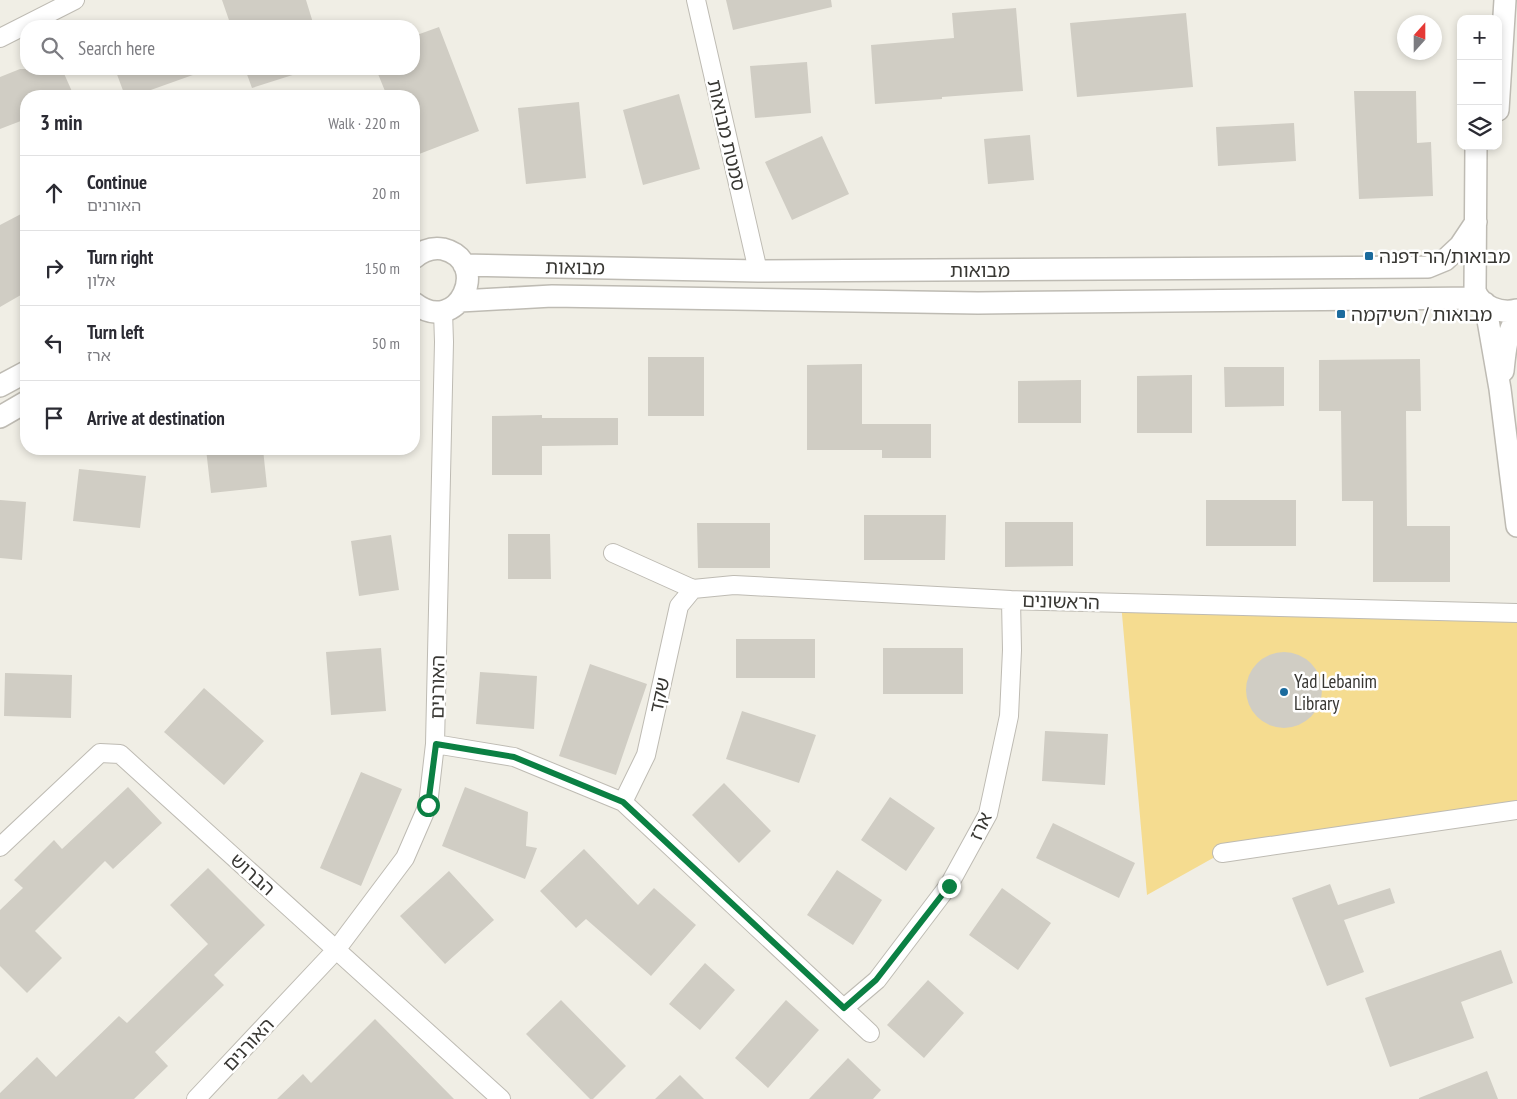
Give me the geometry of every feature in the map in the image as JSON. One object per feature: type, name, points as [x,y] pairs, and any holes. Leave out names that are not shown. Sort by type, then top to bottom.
[{"type":"street","points":[[36,20],[75,0]]},
{"type":"street","name":"סמטת מבואות","points":[[696,0],[758,271]]},
{"type":"street","points":[[1498,105],[1504,0]]},
{"type":"street","points":[[0,38],[20,28]]},
{"type":"street","points":[[1502,111],[1517,111]]},
{"type":"street","points":[[1476,150],[1476,291],[1481,300],[1500,389],[1517,526]]},
{"type":"street","name":"מבואות","points":[[464,265],[758,271],[1428,267],[1445,260],[1460,246],[1476,222]]},
{"type":"street","points":[[420,253],[429,249],[440,248],[458,257],[464,265],[468,284],[465,293],[451,306]]},
{"type":"street","name":"מבואות","points":[[420,308],[432,312],[451,306],[552,296],[978,303],[1481,300]]},
{"type":"street","points":[[1481,300],[1492,309],[1510,312],[1517,310]]},
{"type":"street","name":"האורנים","points":[[196,1099],[336,950],[405,858],[428,805],[436,744],[444,342],[451,306]]},
{"type":"street","points":[[1500,389],[1506,348],[1512,325],[1517,318]]},
{"type":"street","points":[[0,386],[20,375]]},
{"type":"street","points":[[0,417],[20,405]]},
{"type":"street","name":"הראשונים","points":[[612,553],[694,589],[734,585],[1011,600],[1517,613]]},
{"type":"street","name":"שקד","points":[[623,802],[646,755],[678,606],[694,589]]},
{"type":"street","name":"ארז","points":[[844,1008],[876,980],[949,886],[988,814],[1009,716],[1012,650],[1011,600]]},
{"type":"street","points":[[436,744],[514,757],[623,802],[870,1033]]},
{"type":"street","name":"הברוש","points":[[0,847],[100,753],[120,754],[501,1099]]},
{"type":"street","points":[[1222,853],[1517,810]]},
{"type":"shaded area","points":[[1121,603],[1517,613],[1517,810],[1222,853],[1147,895]]},
{"type":"building","points":[[222,0],[306,0],[312,20],[229,20]]},
{"type":"building","points":[[726,0],[831,0],[832,7],[733,30]]},
{"type":"building","points":[[1016,8],[1023,91],[875,104],[871,45],[954,38],[952,13]]},
{"type":"building","points":[[1186,13],[1193,87],[1077,97],[1070,23]]},
{"type":"building","points":[[439,27],[479,131],[420,154],[420,90],[385,90],[378,75],[420,75],[420,34]]},
{"type":"building","points":[[807,62],[811,113],[755,118],[750,66]]},
{"type":"building","points":[[20,69],[20,75],[65,75],[71,90],[20,90],[20,121],[0,129],[0,77]]},
{"type":"building","points":[[117,75],[193,75],[151,90],[123,90]]},
{"type":"building","points":[[247,75],[293,75],[252,88]]},
{"type":"building","points":[[1354,91],[1416,91],[1417,143],[1431,142],[1433,196],[1359,199]]},
{"type":"building","points":[[679,94],[700,169],[643,185],[623,110]]},
{"type":"building","points":[[579,102],[586,178],[526,184],[518,108]]},
{"type":"building","points":[[1294,123],[1296,161],[1218,166],[1216,127]]},
{"type":"building","points":[[1030,135],[1034,180],[988,184],[984,139]]},
{"type":"building","points":[[822,136],[849,194],[792,220],[765,162]]},
{"type":"building","points":[[20,215],[20,295],[0,307],[0,225]]},
{"type":"building","points":[[648,357],[704,357],[704,416],[648,416]]},
{"type":"building","points":[[1420,359],[1421,411],[1406,411],[1407,526],[1450,526],[1450,582],[1373,582],[1373,501],[1342,501],[1341,411],[1319,411],[1319,360]]},
{"type":"building","points":[[862,364],[862,424],[931,424],[931,458],[882,458],[882,450],[807,450],[807,365]]},
{"type":"building","points":[[1224,367],[1284,367],[1284,406],[1225,407]]},
{"type":"building","points":[[1192,375],[1192,433],[1137,433],[1137,376]]},
{"type":"building","points":[[1081,380],[1081,423],[1018,423],[1018,381]]},
{"type":"building","points":[[542,415],[542,418],[618,418],[618,445],[542,446],[542,475],[492,475],[492,416]]},
{"type":"building","points":[[207,455],[264,455],[267,487],[211,493]]},
{"type":"building","points":[[79,469],[146,476],[140,528],[73,521]]},
{"type":"building","points":[[0,500],[26,502],[22,560],[0,558]]},
{"type":"building","points":[[1206,500],[1296,500],[1296,546],[1206,546]]},
{"type":"building","points":[[864,515],[946,515],[945,560],[864,560]]},
{"type":"building","points":[[1005,522],[1073,522],[1073,566],[1005,567]]},
{"type":"building","points":[[697,523],[770,523],[770,568],[698,568]]},
{"type":"building","points":[[508,534],[550,534],[551,579],[508,579]]},
{"type":"building","points":[[391,535],[399,590],[359,596],[351,541]]},
{"type":"building","points":[[736,639],[815,639],[815,678],[736,678]]},
{"type":"building","points":[[381,648],[386,711],[331,715],[326,652]]},
{"type":"building","points":[[883,648],[963,648],[963,694],[883,694]]},
{"type":"building","name":"Yad Lebanim Library","points":[[1284,652],[1299,655],[1311,663],[1319,675],[1322,690],[1319,705],[1311,717],[1299,725],[1284,728],[1269,725],[1257,717],[1249,705],[1246,690],[1249,675],[1257,663],[1269,655]]},
{"type":"building","points":[[590,664],[647,684],[616,775],[559,756]]},
{"type":"building","points":[[480,672],[537,676],[534,729],[476,724]]},
{"type":"building","points":[[5,673],[72,675],[71,718],[4,716]]},
{"type":"building","points":[[204,688],[264,741],[224,785],[164,732]]},
{"type":"building","points":[[742,711],[816,735],[799,783],[726,759]]},
{"type":"building","points":[[1045,731],[1108,734],[1105,785],[1042,781]]},
{"type":"building","points":[[361,772],[402,789],[361,886],[320,868]]},
{"type":"building","points":[[724,783],[771,831],[739,863],[692,815]]},
{"type":"building","points":[[128,787],[162,823],[113,869],[105,861],[35,931],[62,958],[27,993],[0,966],[0,910],[23,888],[14,880],[54,840],[62,849]]},
{"type":"building","points":[[465,787],[528,812],[526,846],[537,848],[525,879],[442,846]]},
{"type":"building","points":[[890,797],[935,828],[906,871],[861,840]]},
{"type":"building","points":[[1053,823],[1135,863],[1119,898],[1036,858]]},
{"type":"building","points":[[584,849],[638,905],[654,888],[696,925],[651,976],[586,919],[576,928],[540,891]]},
{"type":"building","points":[[208,868],[265,925],[214,975],[224,985],[155,1052],[168,1066],[134,1099],[0,1099],[0,1093],[37,1057],[56,1077],[119,1016],[127,1023],[208,944],[170,905]]},
{"type":"building","points":[[837,870],[882,900],[853,945],[807,915]]},
{"type":"building","points":[[449,871],[494,920],[445,964],[400,916]]},
{"type":"building","points":[[1330,884],[1338,905],[1390,888],[1395,903],[1344,920],[1364,972],[1327,986],[1292,898]]},
{"type":"building","points":[[1002,888],[1051,923],[1018,970],[969,935]]},
{"type":"building","points":[[1501,950],[1513,983],[1461,1002],[1474,1038],[1390,1067],[1365,998]]},
{"type":"building","points":[[705,963],[735,990],[700,1030],[669,1004]]},
{"type":"building","points":[[928,980],[964,1013],[924,1058],[887,1025]]},
{"type":"building","points":[[561,1000],[626,1066],[593,1099],[590,1099],[526,1034]]},
{"type":"building","points":[[786,1000],[819,1030],[768,1088],[735,1058]]},
{"type":"building","points":[[375,1019],[454,1099],[277,1099],[303,1074],[311,1083]]},
{"type":"building","points":[[848,1058],[881,1090],[873,1099],[809,1099]]},
{"type":"building","points":[[1487,1071],[1498,1099],[1419,1099],[1419,1098]]},
{"type":"building","points":[[680,1075],[704,1099],[655,1099]]},
{"type":"place","name":"מבואות/הר דפנה","points":[[1369,256]]},
{"type":"place","name":"מבואות / השיקמה","points":[[1341,314]]},
{"type":"place","name":"Yad Lebanim Library","points":[[1284,692]]},
{"type":"route","points":[[428,805],[436,744],[514,757],[623,802],[844,1008],[876,980],[949,886]]}]
